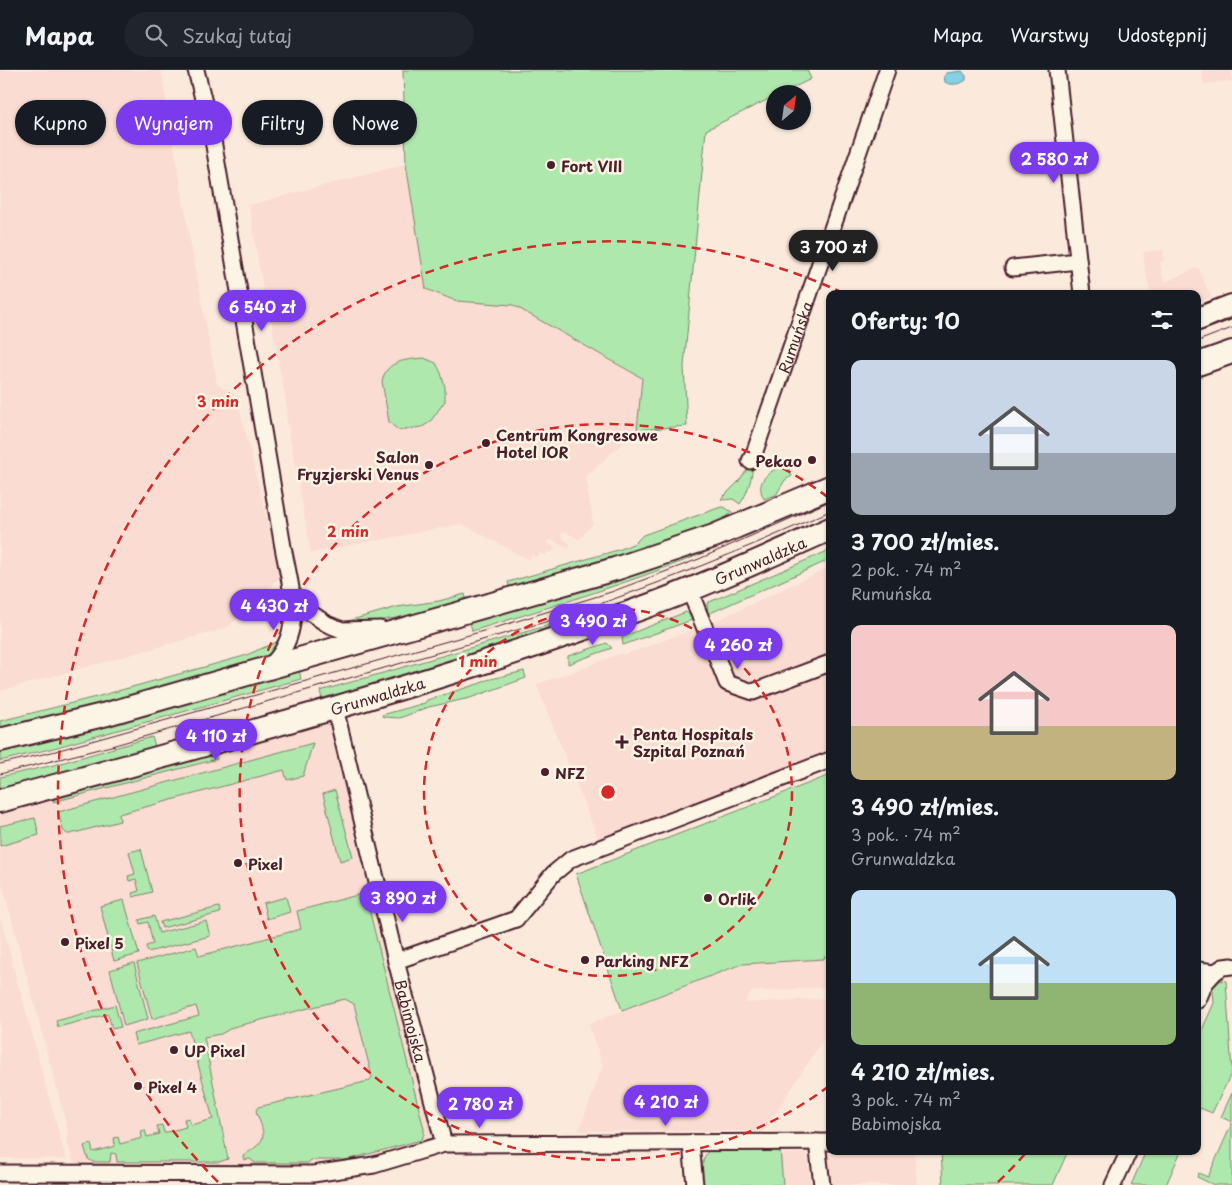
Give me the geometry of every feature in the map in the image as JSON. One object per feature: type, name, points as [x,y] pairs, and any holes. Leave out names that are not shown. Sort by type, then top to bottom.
[{"type":"street","points":[[196,70],[214,140],[294,602],[294,619],[284,649],[269,667]]},
{"type":"street","name":"Rumuńska","points":[[750,461],[887,70]]},
{"type":"street","points":[[1057,70],[1082,290]]},
{"type":"street","points":[[1013,268],[1078,261]]},
{"type":"street","points":[[1201,318],[1232,306]]},
{"type":"street","points":[[1201,363],[1232,352]]},
{"type":"street","points":[[0,740],[107,714],[662,555],[747,523],[826,489]]},
{"type":"street","name":"Grunwaldzka","points":[[0,801],[334,708],[522,650],[634,611],[826,531]]},
{"type":"street","points":[[689,589],[727,684],[753,692],[826,665]]},
{"type":"street","points":[[294,602],[326,624],[342,630],[376,628],[390,632]]},
{"type":"street","name":"Babimojska","points":[[334,708],[396,961],[444,1144]]},
{"type":"street","name":"Babimojska","points":[[396,961],[516,919],[553,874],[571,859],[826,762]]},
{"type":"street","points":[[1201,993],[1205,983],[1215,972],[1223,967],[1232,966]]},
{"type":"street","points":[[1201,970],[1215,972]]},
{"type":"street","points":[[690,1142],[694,1185]]},
{"type":"street","points":[[0,1173],[313,1174],[358,1168],[444,1144],[824,1142],[822,1185]]},
{"type":"street","points":[[1113,1185],[1127,1155]]},
{"type":"shaded area","points":[[0,70],[161,70],[166,100],[116,100],[116,145],[174,145],[217,384],[237,397],[281,576],[227,628],[0,691]]},
{"type":"shaded area","points":[[1202,70],[1232,70],[1232,81],[1204,84]]},
{"type":"shaded area","points":[[406,164],[426,289],[456,301],[513,305],[642,378],[637,430],[586,477],[593,523],[579,540],[566,532],[561,534],[563,539],[571,544],[568,549],[552,540],[546,542],[555,548],[552,553],[548,551],[545,556],[540,553],[537,557],[532,555],[529,560],[462,524],[311,553],[286,416],[287,409],[269,307],[265,301],[249,205]]},
{"type":"shaded area","points":[[1163,250],[1164,261],[1160,262],[1162,278],[1167,281],[1198,267],[1211,297],[1201,302],[1201,290],[1150,290],[1143,252]]},
{"type":"shaded area","points":[[826,569],[826,754],[599,841],[536,684],[711,623]]},
{"type":"shaded area","points":[[335,708],[444,1144],[358,1168],[77,1174],[67,1141],[68,1131],[0,876],[0,801]]},
{"type":"shaded area","points":[[0,917],[66,1159],[0,1158]]},
{"type":"shaded area","points":[[826,957],[826,987],[751,992],[745,1003],[826,998],[826,1035],[764,1131],[579,1131],[603,1065],[588,1024],[743,964],[824,959]]},
{"type":"shaded area","points":[[808,1153],[811,1185],[783,1185],[780,1154]]},
{"type":"shaded area","points":[[823,1154],[914,1155],[917,1185],[826,1185]]},
{"type":"green space","name":"Fort VIII","points":[[403,70],[807,70],[811,79],[799,85],[766,85],[766,100],[706,130],[684,366],[687,426],[637,430],[642,378],[513,305],[456,301],[426,289],[406,164],[405,145],[417,145],[417,100],[404,100]]},
{"type":"green space","points":[[424,358],[436,363],[441,373],[445,387],[445,401],[430,422],[422,427],[398,430],[389,422],[382,381],[384,374],[392,365],[398,362]]},
{"type":"green space","points":[[752,463],[749,484],[740,504],[733,499],[722,500],[721,499],[738,482]]},
{"type":"green space","points":[[787,464],[792,476],[785,480],[776,495],[764,499],[761,492],[762,481],[770,472]]},
{"type":"green space","points":[[721,507],[732,512],[717,526],[510,590],[508,582],[621,549],[635,543],[643,535]]},
{"type":"green space","points":[[713,547],[714,549],[684,561],[564,603],[472,631],[470,622]]},
{"type":"green space","points":[[826,552],[826,561],[708,614],[707,603]]},
{"type":"green space","points":[[465,594],[467,602],[437,610],[404,617],[341,623],[397,607],[439,601]]},
{"type":"green space","points":[[630,599],[630,601],[592,615],[439,665],[322,699],[320,691],[560,622]]},
{"type":"green space","points":[[686,612],[692,620],[623,645],[622,637]]},
{"type":"green space","points":[[279,641],[270,653],[259,661],[98,706],[97,704],[0,730],[0,721],[96,697],[244,656]]},
{"type":"green space","points":[[607,643],[612,648],[568,664],[568,656]]},
{"type":"green space","points":[[299,669],[301,679],[50,749],[0,761],[0,750]]},
{"type":"green space","points":[[524,671],[526,678],[470,698],[429,707],[399,718],[383,717],[382,715],[425,703],[427,700],[483,681]]},
{"type":"green space","points":[[152,737],[155,746],[0,791],[0,777],[54,765]]},
{"type":"green space","points":[[313,743],[303,776],[287,780],[284,770],[119,814],[120,821],[70,834],[63,830],[58,812]]},
{"type":"green space","points":[[215,754],[217,759],[53,802],[55,798]]},
{"type":"green space","points":[[826,777],[826,957],[824,959],[742,964],[622,1010],[576,874]]},
{"type":"green space","points":[[335,790],[353,857],[340,861],[323,794]]},
{"type":"green space","points":[[35,818],[39,835],[0,846],[0,826]]},
{"type":"green space","points":[[141,849],[152,892],[133,897],[132,893],[139,891],[136,879],[129,881],[128,876],[135,874],[129,852]]},
{"type":"green space","points":[[365,893],[424,1129],[421,1140],[346,1160],[311,1160],[308,1163],[255,1163],[250,1159],[244,1160],[243,1156],[257,1146],[263,1137],[262,1127],[256,1111],[258,1107],[369,1081],[372,1077],[354,1004],[345,999],[233,1027],[221,1034],[204,1037],[228,1159],[219,1162],[117,1162],[116,1154],[111,1153],[110,1162],[93,1162],[88,1159],[84,1146],[91,1144],[93,1152],[115,1146],[114,1138],[118,1137],[120,1144],[142,1138],[141,1131],[145,1130],[147,1137],[159,1134],[157,1126],[162,1125],[164,1133],[186,1127],[184,1119],[189,1118],[191,1125],[213,1119],[189,1031],[136,1045],[133,1034],[199,1016],[196,1006],[152,1019],[137,963],[196,947],[199,956],[301,929],[297,911]]},
{"type":"green space","points":[[286,897],[290,912],[267,919],[263,903]]},
{"type":"green space","points":[[124,900],[139,954],[114,961],[100,906]]},
{"type":"green space","points":[[219,907],[220,913],[162,928],[160,922]]},
{"type":"green space","points":[[154,916],[159,933],[206,921],[210,936],[148,952],[146,946],[153,944],[148,922],[140,924],[139,920]]},
{"type":"green space","points":[[134,963],[148,1019],[124,1026],[110,970]]},
{"type":"green space","points":[[1226,981],[1232,1072],[1212,1113],[1201,1108],[1201,1032],[1214,1003],[1213,990],[1209,986],[1214,982]]},
{"type":"green space","points":[[115,1005],[121,1027],[112,1029],[108,1014],[58,1027],[56,1021]]},
{"type":"green space","points":[[1232,1093],[1232,1122],[1221,1117]]},
{"type":"green space","points":[[1232,1123],[1232,1185],[1214,1185],[1197,1177],[1198,1173],[1208,1177]]},
{"type":"green space","points":[[715,1145],[780,1149],[783,1185],[703,1185],[702,1168],[704,1158]]},
{"type":"green space","points":[[941,1155],[1066,1155],[1053,1185],[943,1185]]},
{"type":"green space","points":[[1144,1155],[1179,1155],[1166,1185],[1131,1185]]},
{"type":"water","points":[[962,71],[966,76],[966,80],[953,84],[945,82],[944,76],[947,73]]},
{"type":"tram line","points":[[1201,331],[1232,317]]},
{"type":"tram line","points":[[1201,340],[1232,328]]},
{"type":"tram line","points":[[0,764],[52,752],[306,681],[501,626],[611,592],[699,559],[826,503]]},
{"type":"tram line","points":[[0,774],[115,745],[559,618],[696,568],[826,513]]},
{"type":"place","name":"Fort VIII","points":[[551,165]]},
{"type":"place","name":"Centrum Kongresowe Hotel IOR","points":[[486,443]]},
{"type":"place","name":"Pekao","points":[[812,460]]},
{"type":"place","name":"Salon Fryzjerski Venus","points":[[429,465]]},
{"type":"place","name":"Penta Hospitals Szpital Poznań","points":[[622,742]]},
{"type":"place","name":"NFZ","points":[[545,772]]},
{"type":"place","name":"Pixel","points":[[238,863]]},
{"type":"place","name":"Orlik","points":[[708,898]]},
{"type":"place","name":"Pixel 5","points":[[65,942]]},
{"type":"place","name":"Parking NFZ","points":[[585,960]]},
{"type":"place","name":"UP Pixel","points":[[174,1050]]},
{"type":"place","name":"Pixel 4","points":[[138,1086]]}]
